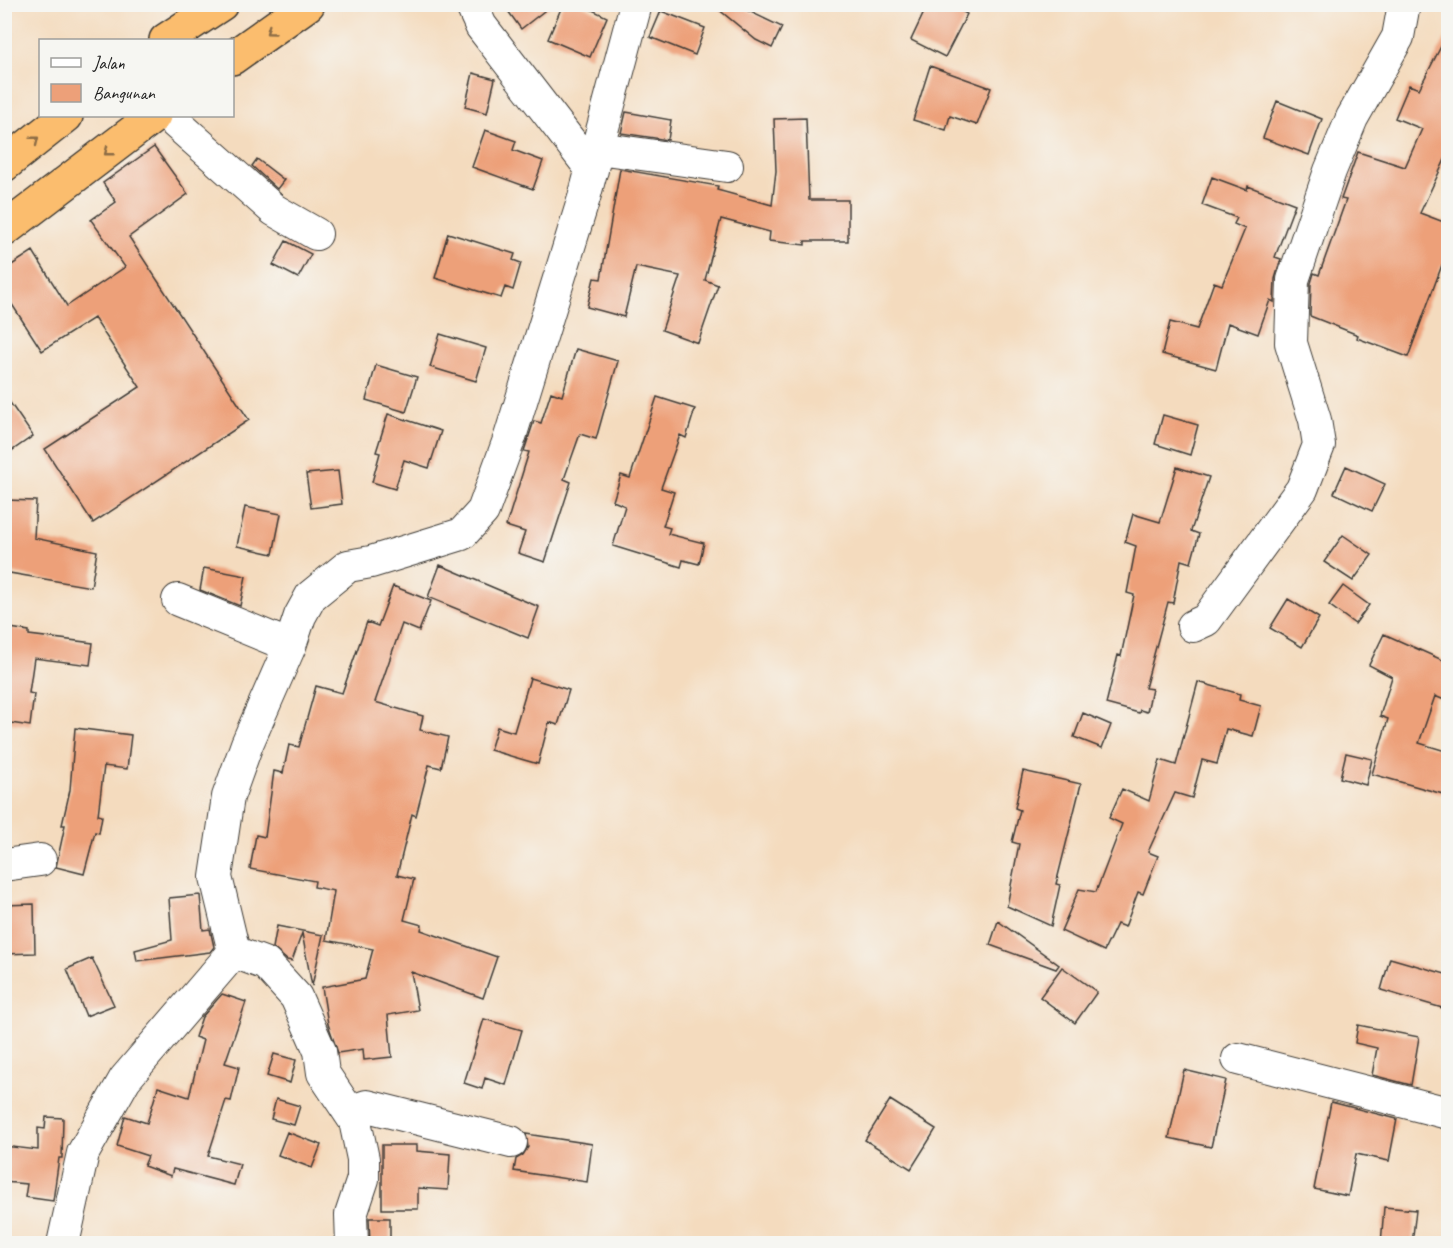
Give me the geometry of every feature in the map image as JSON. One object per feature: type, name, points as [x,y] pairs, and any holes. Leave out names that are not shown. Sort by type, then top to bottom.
[{"type":"highway","points":[[168,39],[221,4]]},
{"type":"highway","points":[[234,57],[308,4]]},
{"type":"highway","points":[[4,165],[65,117]]},
{"type":"highway","points":[[4,230],[153,117]]},
{"type":"street","points":[[471,4],[481,26],[595,159],[727,166]]},
{"type":"street","points":[[234,952],[216,877],[228,797],[247,744],[290,646],[300,616],[311,596],[348,566],[371,562],[462,534],[483,511],[510,437],[595,159],[636,4]]},
{"type":"street","points":[[1193,626],[1206,620],[1302,489],[1319,445],[1315,420],[1291,343],[1293,280],[1330,171],[1352,118],[1398,37],[1404,4]]},
{"type":"street","points":[[169,117],[274,210],[316,234]]},
{"type":"street","points":[[178,600],[290,646]]},
{"type":"street","points":[[4,865],[40,860]]},
{"type":"street","points":[[234,952],[266,964],[296,997],[320,1051],[324,1073],[354,1121],[363,1159],[363,1179],[351,1215],[352,1244]]},
{"type":"street","points":[[63,1244],[83,1153],[125,1079],[234,952]]},
{"type":"street","points":[[1238,1059],[1449,1113]]},
{"type":"street","points":[[349,1112],[367,1106],[511,1142]]},
{"type":"building","points":[[503,4],[553,4],[521,29]]},
{"type":"building","points":[[563,4],[580,4],[607,17],[590,57],[548,39]]},
{"type":"building","points":[[712,4],[734,4],[782,27],[772,48],[756,40]]},
{"type":"building","points":[[928,4],[948,4],[967,14],[945,57],[911,40]]},
{"type":"building","points":[[661,11],[705,28],[695,55],[650,37]]},
{"type":"building","points":[[1449,31],[1449,151],[1420,213],[1449,224],[1449,268],[1442,265],[1408,357],[1357,338],[1358,335],[1310,316],[1311,283],[1314,273],[1319,275],[1346,200],[1341,199],[1358,152],[1405,167],[1422,129],[1395,118],[1409,85],[1419,89]]},
{"type":"building","points":[[930,66],[991,88],[977,125],[950,116],[946,130],[913,120]]},
{"type":"building","points":[[473,73],[495,79],[487,113],[465,107]]},
{"type":"building","points":[[1277,101],[1322,119],[1309,155],[1263,138]]},
{"type":"building","points":[[626,112],[671,120],[668,140],[621,133]]},
{"type":"building","points":[[806,118],[809,200],[848,200],[848,241],[805,241],[805,245],[769,241],[770,232],[721,219],[705,280],[718,285],[698,343],[662,330],[680,276],[636,267],[624,317],[587,307],[594,278],[601,279],[620,169],[718,186],[717,190],[772,205],[776,171],[774,119]]},
{"type":"building","points":[[485,130],[516,141],[513,150],[543,161],[533,189],[472,167]]},
{"type":"building","points":[[154,147],[188,194],[129,237],[249,420],[93,523],[45,449],[140,387],[94,318],[42,351],[4,292],[4,270],[33,251],[67,306],[125,267],[91,220],[116,202],[103,183]]},
{"type":"building","points":[[257,159],[284,180],[277,189],[252,166]]},
{"type":"building","points":[[1212,177],[1247,190],[1248,186],[1295,204],[1275,257],[1281,259],[1275,279],[1274,302],[1270,300],[1258,334],[1228,323],[1216,369],[1162,354],[1170,322],[1197,329],[1214,282],[1222,285],[1245,229],[1234,224],[1237,218],[1202,205]]},
{"type":"building","points":[[448,233],[515,254],[513,260],[521,263],[513,290],[505,287],[501,298],[435,278]]},
{"type":"building","points":[[286,241],[311,254],[298,278],[273,265]]},
{"type":"building","points":[[440,334],[486,348],[476,381],[430,367]]},
{"type":"building","points":[[576,349],[618,361],[596,439],[580,434],[564,479],[571,482],[545,562],[518,553],[525,532],[506,526],[529,452],[524,451],[534,421],[541,423],[551,392],[562,396]]},
{"type":"building","points":[[376,365],[417,377],[406,412],[366,400]]},
{"type":"building","points":[[4,394],[33,436],[4,456]]},
{"type":"building","points":[[657,397],[695,409],[686,438],[680,435],[661,488],[674,492],[663,526],[670,528],[668,534],[704,543],[699,564],[683,560],[681,567],[613,546],[625,506],[613,501],[621,475],[630,478]]},
{"type":"building","points":[[388,414],[441,431],[429,468],[404,460],[395,489],[372,482],[380,453],[376,452]]},
{"type":"building","points":[[1163,415],[1198,425],[1190,455],[1155,444]]},
{"type":"building","points":[[1346,466],[1385,484],[1372,511],[1334,493]]},
{"type":"building","points":[[1177,467],[1209,477],[1191,531],[1199,534],[1191,563],[1181,560],[1173,603],[1168,602],[1145,688],[1152,689],[1147,712],[1140,710],[1139,713],[1106,704],[1118,655],[1121,656],[1134,595],[1127,593],[1136,546],[1125,542],[1133,514],[1160,522]]},
{"type":"building","points":[[338,471],[342,504],[311,508],[306,474]]},
{"type":"building","points":[[4,500],[36,501],[34,538],[97,551],[91,587],[4,572]]},
{"type":"building","points":[[245,507],[281,514],[273,554],[237,546]]},
{"type":"building","points":[[1343,535],[1372,555],[1353,581],[1324,562]]},
{"type":"building","points":[[440,565],[539,607],[528,638],[428,597]]},
{"type":"building","points":[[204,568],[246,576],[240,606],[200,590]]},
{"type":"building","points":[[393,586],[431,601],[419,631],[402,624],[375,702],[423,716],[420,730],[448,737],[441,768],[429,765],[416,816],[412,814],[397,875],[414,879],[404,920],[422,925],[421,930],[497,957],[483,998],[411,972],[418,1010],[388,1015],[392,1057],[364,1060],[363,1049],[338,1053],[328,1024],[322,987],[365,979],[373,949],[326,940],[334,891],[314,887],[315,881],[250,869],[256,835],[265,837],[274,771],[283,773],[289,745],[299,747],[316,686],[342,693],[367,622],[378,626]]},
{"type":"building","points":[[1343,586],[1369,605],[1355,624],[1329,605]]},
{"type":"building","points":[[1288,599],[1319,618],[1302,647],[1270,628]]},
{"type":"building","points":[[4,627],[29,631],[29,635],[93,643],[90,665],[34,658],[29,693],[34,694],[30,726],[4,722]]},
{"type":"building","points":[[1384,634],[1449,663],[1449,702],[1435,696],[1419,743],[1449,752],[1449,776],[1443,794],[1372,774],[1388,719],[1380,716],[1392,677],[1369,665]]},
{"type":"building","points":[[530,678],[569,690],[558,725],[549,722],[538,764],[490,750],[497,727],[514,732]]},
{"type":"building","points":[[1198,682],[1240,694],[1239,700],[1261,706],[1253,736],[1226,729],[1217,764],[1202,760],[1192,798],[1175,793],[1148,852],[1158,856],[1143,894],[1138,892],[1125,927],[1117,924],[1104,951],[1061,931],[1079,889],[1096,892],[1122,824],[1109,818],[1122,789],[1149,801],[1160,760],[1176,765]]},
{"type":"building","points":[[1083,713],[1111,725],[1102,748],[1074,737]]},
{"type":"building","points":[[75,728],[131,735],[127,769],[104,766],[98,815],[102,816],[99,833],[95,832],[84,874],[56,867],[70,790]]},
{"type":"building","points":[[1346,753],[1372,759],[1366,785],[1340,778]]},
{"type":"building","points":[[1023,771],[1081,784],[1056,884],[1060,885],[1051,926],[1007,906],[1019,844],[1012,842],[1020,810],[1015,808]]},
{"type":"building","points":[[200,895],[203,930],[210,929],[214,947],[210,952],[137,961],[135,950],[172,940],[169,898]]},
{"type":"building","points":[[34,904],[35,953],[4,954],[4,905]]},
{"type":"building","points":[[998,921],[1059,965],[1056,969],[990,945]]},
{"type":"building","points":[[277,926],[323,935],[312,986],[302,933],[292,961],[287,960],[273,948]]},
{"type":"building","points":[[92,958],[114,1005],[86,1016],[67,969]]},
{"type":"building","points":[[1390,958],[1449,975],[1449,1010],[1381,990]]},
{"type":"building","points":[[1062,967],[1097,992],[1075,1023],[1040,997]]},
{"type":"building","points":[[222,994],[246,1002],[225,1063],[239,1067],[231,1101],[226,1100],[208,1156],[240,1164],[234,1185],[173,1169],[171,1176],[144,1166],[148,1156],[117,1146],[125,1116],[147,1123],[158,1087],[189,1097],[203,1040],[195,1037],[202,1017]]},
{"type":"building","points":[[484,1019],[522,1030],[506,1085],[485,1078],[482,1089],[464,1083]]},
{"type":"building","points":[[1358,1025],[1419,1037],[1411,1085],[1372,1075],[1377,1048],[1355,1043]]},
{"type":"building","points":[[274,1054],[296,1060],[290,1083],[267,1076]]},
{"type":"building","points":[[1184,1070],[1226,1080],[1211,1147],[1169,1138]]},
{"type":"building","points":[[276,1099],[300,1106],[294,1125],[271,1119]]},
{"type":"building","points":[[890,1100],[936,1129],[911,1169],[865,1140]]},
{"type":"building","points":[[1331,1102],[1397,1119],[1389,1161],[1356,1154],[1348,1196],[1314,1189]]},
{"type":"building","points":[[46,1117],[63,1118],[62,1158],[59,1158],[53,1201],[25,1197],[27,1184],[4,1182],[4,1146],[38,1150],[38,1128],[45,1129]]},
{"type":"building","points":[[287,1132],[321,1145],[312,1168],[278,1155]]},
{"type":"building","points":[[526,1134],[592,1144],[587,1182],[514,1171],[516,1159],[523,1155],[528,1147]]},
{"type":"building","points":[[382,1145],[417,1145],[417,1151],[450,1154],[448,1190],[418,1188],[418,1209],[382,1209]]},
{"type":"building","points":[[1384,1207],[1416,1210],[1412,1244],[1381,1244]]},
{"type":"building","points":[[369,1218],[390,1218],[390,1244],[370,1244]]}]
